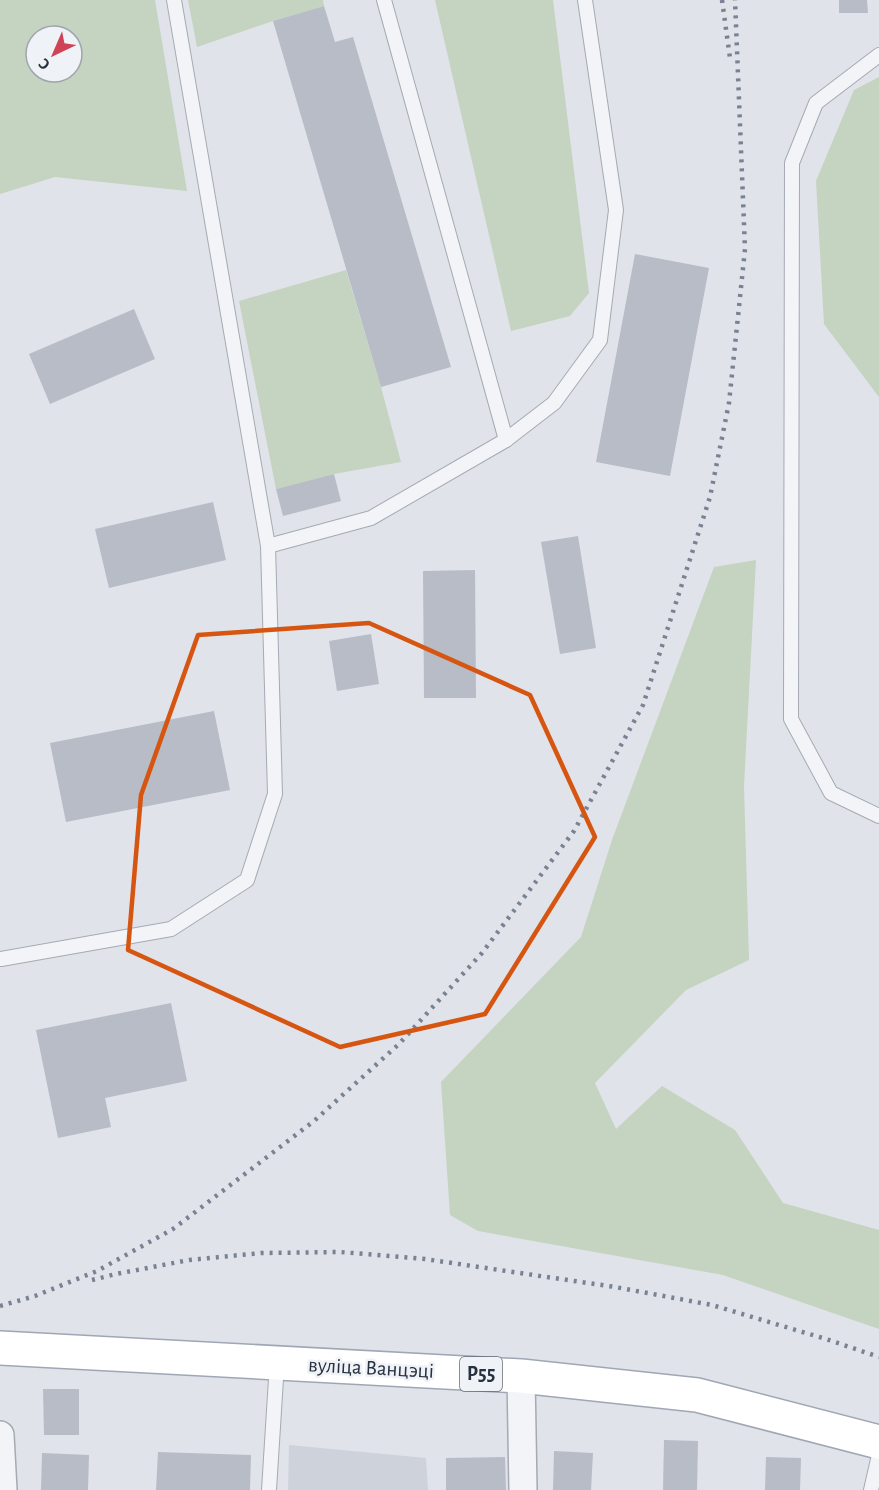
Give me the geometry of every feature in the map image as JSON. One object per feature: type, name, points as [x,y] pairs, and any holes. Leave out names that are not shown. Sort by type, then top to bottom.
[{"type":"main road","name":"вуліца Ванцэці","points":[[0,1348],[521,1376],[697,1395],[879,1442]]},
{"type":"street","points":[[521,1376],[523,1490]]},
{"type":"street","points":[[0,1435],[3,1490]]},
{"type":"lane","points":[[1,959],[171,929],[246,880],[274,794],[268,546],[174,0]]},
{"type":"lane","points":[[384,0],[506,440]]},
{"type":"lane","points":[[268,546],[371,518],[506,440],[554,403],[600,340],[616,210],[585,0]]},
{"type":"lane","points":[[879,55],[816,103],[792,163],[790,719],[831,793],[879,816]]},
{"type":"lane","points":[[269,1490],[277,1363]]},
{"type":"lane","points":[[871,1490],[879,1455]]},
{"type":"highlighted area","points":[[369,623],[530,695],[595,837],[485,1014],[340,1047],[128,950],[141,795],[198,635]]},
{"type":"shaded area","points":[[289,1445],[426,1458],[428,1490],[288,1490]]},
{"type":"green space","points":[[0,0],[155,0],[187,191],[55,177],[0,194]]},
{"type":"green space","points":[[188,0],[323,0],[324,6],[197,47]]},
{"type":"green space","points":[[435,0],[553,0],[589,293],[570,316],[511,331]]},
{"type":"green space","points":[[879,77],[879,397],[824,324],[816,181],[854,90]]},
{"type":"green space","points":[[346,270],[401,462],[334,474],[276,489],[239,301]]},
{"type":"green space","points":[[756,560],[744,786],[749,960],[686,990],[595,1083],[616,1129],[662,1086],[735,1130],[783,1203],[879,1230],[879,1329],[723,1275],[478,1231],[450,1215],[441,1082],[581,937],[612,840],[714,567]]},
{"type":"building","points":[[839,0],[867,0],[868,13],[839,13]]},
{"type":"building","points":[[324,6],[335,42],[353,37],[451,367],[381,387],[273,21]]},
{"type":"building","points":[[635,254],[709,268],[670,476],[596,462]]},
{"type":"building","points":[[134,309],[155,359],[50,404],[29,354]]},
{"type":"building","points":[[334,474],[341,501],[283,516],[276,489]]},
{"type":"building","points":[[213,502],[226,560],[109,588],[95,529]]},
{"type":"building","points":[[578,536],[596,648],[560,654],[541,542]]},
{"type":"building","points":[[475,570],[476,698],[424,698],[423,571]]},
{"type":"building","points":[[371,634],[379,684],[337,691],[329,641]]},
{"type":"building","points":[[214,711],[230,790],[66,822],[50,743]]},
{"type":"building","points":[[171,1003],[187,1081],[105,1098],[111,1127],[58,1138],[36,1030]]},
{"type":"building","points":[[43,1389],[79,1389],[79,1435],[44,1435]]},
{"type":"building","points":[[664,1440],[698,1441],[697,1490],[663,1490]]},
{"type":"building","points":[[554,1451],[593,1453],[591,1490],[553,1490]]},
{"type":"building","points":[[158,1452],[251,1455],[250,1490],[156,1490]]},
{"type":"building","points":[[42,1453],[89,1455],[88,1490],[41,1490]]},
{"type":"building","points":[[505,1457],[506,1490],[446,1490],[446,1458]]},
{"type":"building","points":[[766,1457],[801,1458],[800,1490],[765,1490]]},
{"type":"railway","points":[[722,0],[730,58]]},
{"type":"railway","points":[[0,1306],[35,1296],[97,1271],[173,1229],[314,1121],[399,1044],[482,953],[574,831],[643,705],[710,497],[729,403],[745,249],[735,0]]},
{"type":"railway","points":[[92,1280],[189,1260],[261,1253],[340,1252],[425,1259],[615,1287],[712,1305],[879,1357]]}]
